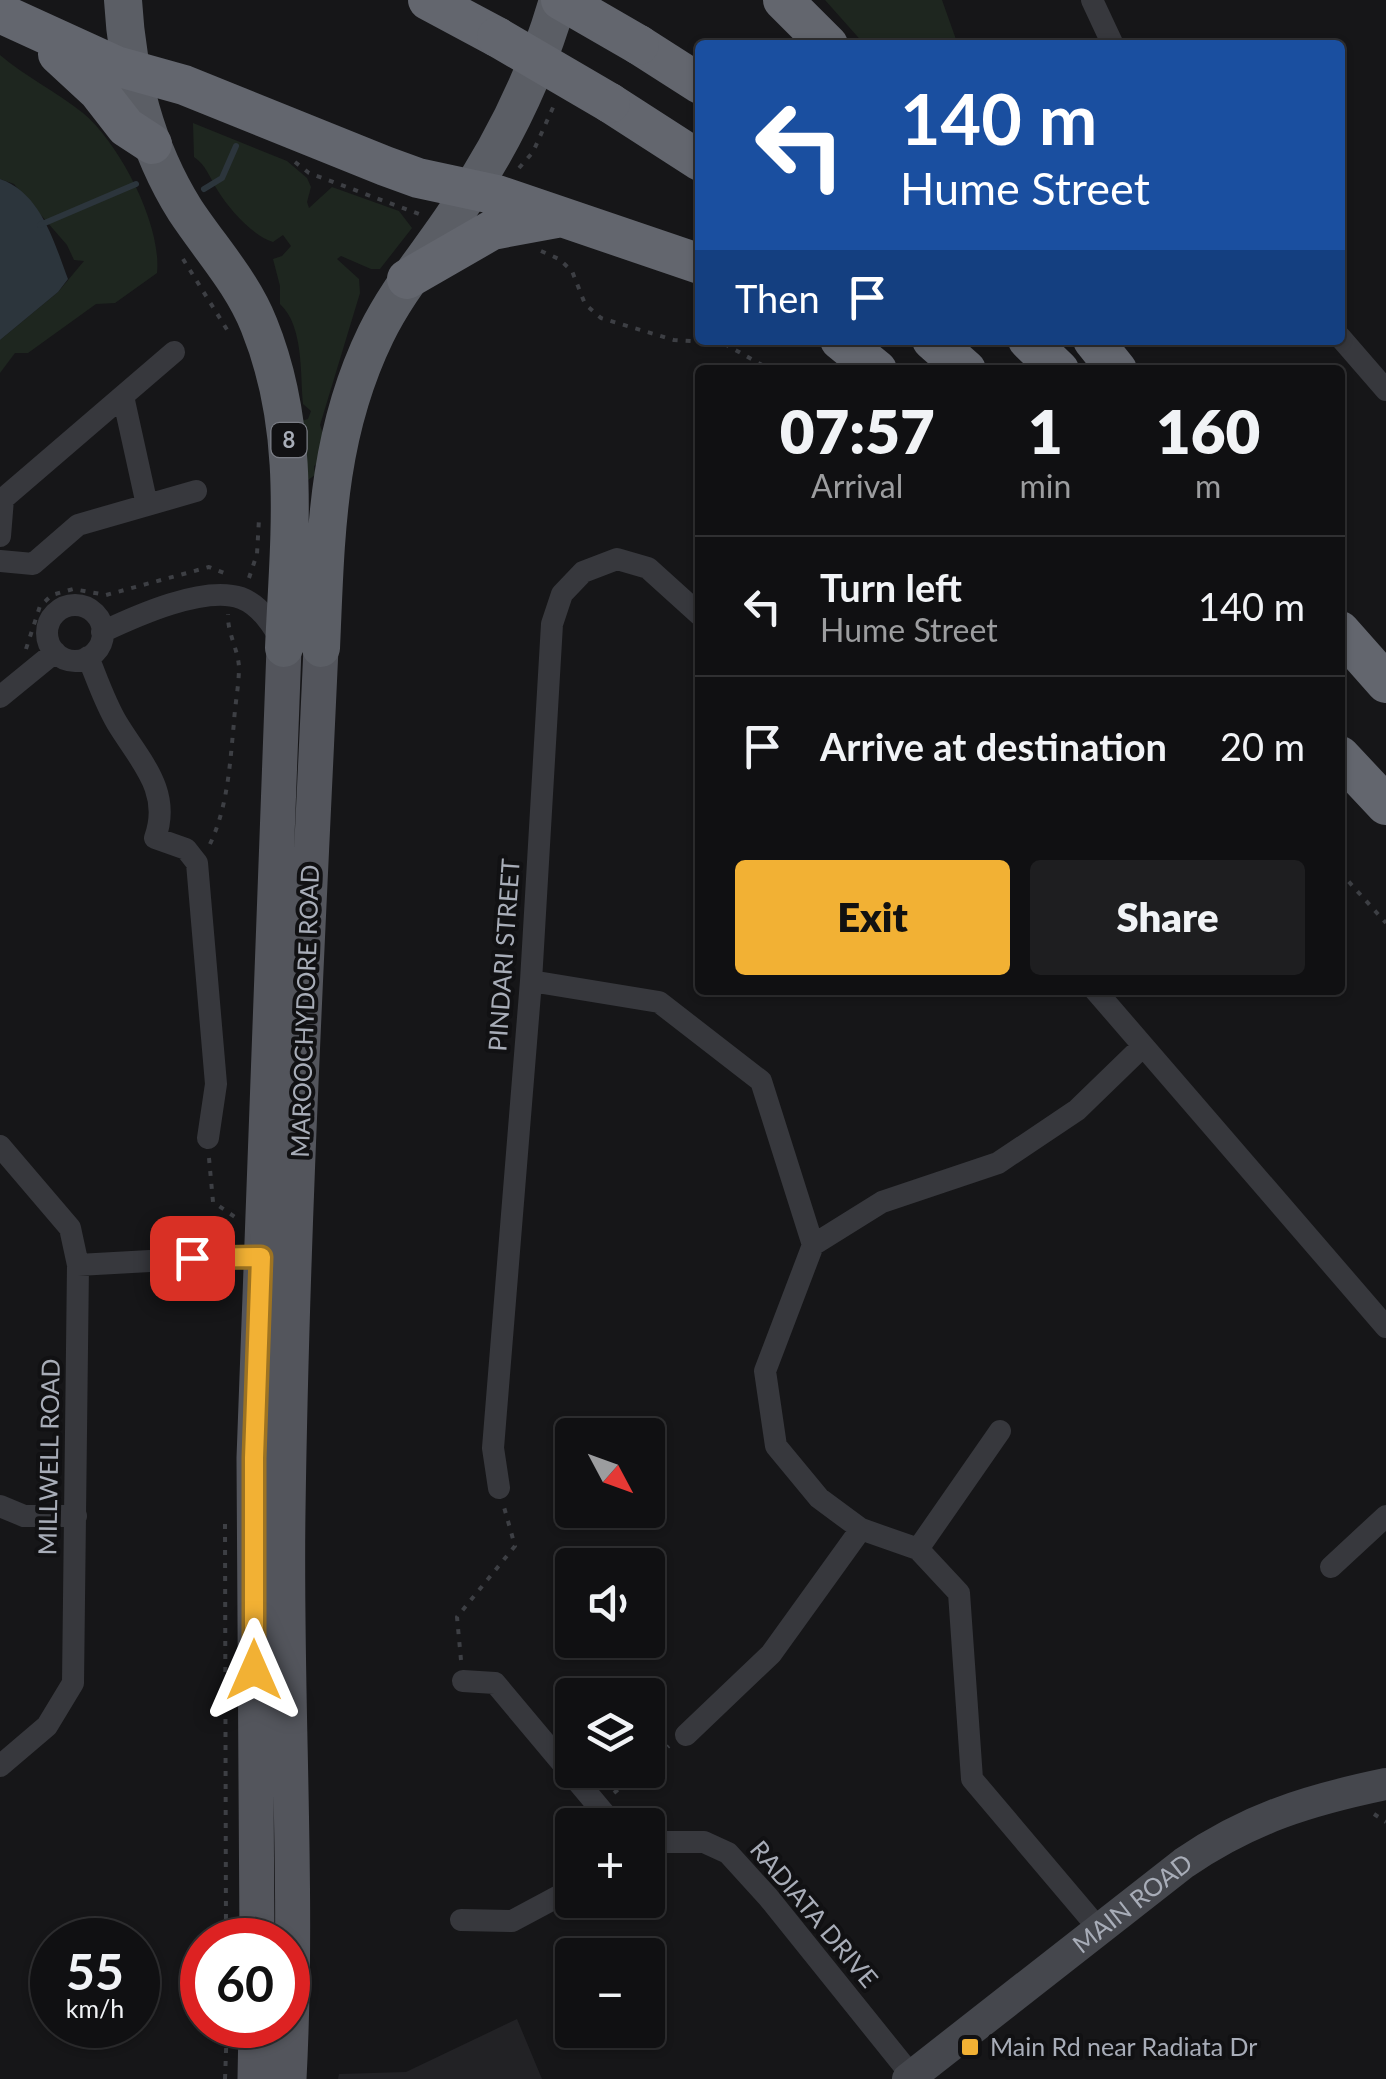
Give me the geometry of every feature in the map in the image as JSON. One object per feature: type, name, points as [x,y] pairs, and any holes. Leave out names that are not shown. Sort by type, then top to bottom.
[{"type":"highway","name":"MAROOCHYDORE ROAD","points":[[123,0],[134,73],[152,144],[184,207],[245,296],[275,369],[284,404],[290,460],[303,648]]},
{"type":"highway","points":[[428,0],[610,102],[695,158]]},
{"type":"highway","name":"MAROOCHYDORE ROAD","points":[[303,648],[341,429],[376,334],[408,279],[471,190],[514,116],[560,0]]},
{"type":"highway","points":[[560,0],[695,81]]},
{"type":"highway","points":[[783,0],[823,40]]},
{"type":"highway","points":[[0,13],[134,73],[184,85],[401,172],[471,190],[551,234]]},
{"type":"highway","points":[[43,35],[68,66],[98,90],[126,127],[152,144]]},
{"type":"highway","points":[[408,279],[492,230],[551,234],[695,263]]},
{"type":"highway","points":[[846,345],[871,365]]},
{"type":"highway","points":[[938,345],[960,365]]},
{"type":"highway","points":[[1033,345],[1054,365]]},
{"type":"highway","points":[[1097,345],[1112,365]]},
{"type":"highway","points":[[1345,637],[1386,683]]},
{"type":"highway","points":[[1345,668],[1386,711]]},
{"type":"highway","points":[[1345,761],[1386,805]]},
{"type":"highway","points":[[1345,799],[1386,837]]},
{"type":"main road","name":"MAROOCHYDORE ROAD","points":[[257,1918],[254,1512],[277,1257],[303,648]]},
{"type":"main road","name":"MAROOCHYDORE ROAD","points":[[277,1257],[288,1510],[292,1904],[289,2079]]},
{"type":"main road","name":"MAIN ROAD","points":[[910,2077],[1224,1836],[1278,1811],[1378,1797]]},
{"type":"main road","points":[[255,2079],[256,2048]]},
{"type":"street","points":[[1092,0],[1111,40]]},
{"type":"street","points":[[1345,343],[1386,390]]},
{"type":"street","points":[[0,536],[3,499],[174,352]]},
{"type":"street","points":[[122,396],[147,505]]},
{"type":"street","points":[[0,561],[33,564],[78,524],[196,490]]},
{"type":"street","name":"PINDARI STREET","points":[[499,1488],[493,1448],[531,980],[552,624],[562,594],[583,572],[617,559],[648,568],[695,610]]},
{"type":"street","points":[[102,632],[126,620],[232,588],[258,608],[275,630],[303,648]]},
{"type":"street","points":[[68,606],[84,606],[92,611],[102,632],[99,647],[88,658],[70,661],[54,652],[47,630],[54,614],[68,606]]},
{"type":"street","points":[[0,696],[54,652]]},
{"type":"street","points":[[88,658],[115,720],[158,789],[160,819],[155,838],[189,851],[198,869],[216,1084],[208,1138]]},
{"type":"street","points":[[531,980],[660,1002],[761,1081],[813,1244]]},
{"type":"street","points":[[1099,995],[1386,1328]]},
{"type":"street","points":[[1099,1929],[972,1779],[959,1594],[918,1549],[861,1529],[819,1498],[776,1446],[765,1371],[813,1244],[882,1202],[998,1163],[1076,1110],[1143,1046]]},
{"type":"street","name":"MILLWELL ROAD","points":[[0,1146],[70,1228],[78,1265],[73,1682],[47,1726],[0,1766]]},
{"type":"street","points":[[78,1265],[277,1257]]},
{"type":"street","points":[[918,1549],[1000,1431]]},
{"type":"street","points":[[0,1506],[24,1516],[76,1516]]},
{"type":"street","points":[[1331,1567],[1386,1516]]},
{"type":"street","points":[[686,1735],[770,1654],[861,1529]]},
{"type":"street","points":[[463,1681],[495,1682],[599,1808]]},
{"type":"street","name":"RADIATA DRIVE","points":[[665,1842],[704,1842],[728,1853],[768,1897],[910,2077]]},
{"type":"street","points":[[460,1920],[512,1922],[555,1898]]},
{"type":"path","points":[[551,234],[559,259],[572,271],[585,304],[601,318],[674,340],[695,341]]},
{"type":"path","points":[[175,247],[224,321],[238,350]]},
{"type":"path","points":[[727,345],[762,365]]},
{"type":"path","points":[[232,588],[252,576],[260,518]]},
{"type":"path","points":[[25,650],[40,606],[64,591],[106,595],[209,567],[232,588]]},
{"type":"path","points":[[198,869],[217,829],[227,788],[238,666],[228,624],[232,588]]},
{"type":"path","points":[[1345,878],[1386,923]]},
{"type":"path","points":[[208,1138],[213,1202],[239,1220]]},
{"type":"path","points":[[463,1681],[458,1617],[515,1546],[499,1488]]},
{"type":"path","points":[[665,1751],[686,1735]]},
{"type":"path","points":[[612,1808],[627,1788]]},
{"type":"path","points":[[1378,1797],[1386,1822]]},
{"type":"path","points":[[225,2079],[226,2048]]},
{"type":"shaded area","points":[[825,0],[942,0],[956,40],[861,40]]},
{"type":"shaded area","points":[[0,55],[83,113],[111,144],[146,209],[157,254],[157,273],[115,303],[96,304],[28,353],[15,353],[0,373],[0,340],[58,292],[84,261],[74,260],[67,245],[14,184],[0,179]]},
{"type":"shaded area","points":[[193,123],[287,161],[307,178],[311,187],[309,208],[332,187],[399,211],[412,228],[380,269],[341,256],[337,259],[359,279],[360,293],[320,425],[324,437],[320,462],[314,466],[315,475],[308,480],[301,421],[308,419],[311,411],[303,404],[297,337],[280,304],[273,259],[291,246],[283,235],[273,242],[258,234],[228,206],[194,157]]},
{"type":"shaded area","points":[[0,179],[26,195],[36,207],[68,279],[0,340]]},
{"type":"shaded area","points":[[517,2019],[542,2079],[338,2079],[339,2074],[406,2072]]},
{"type":"waterway","points":[[204,189],[222,178],[236,146]]},
{"type":"waterway","points":[[40,225],[136,184]]},
{"type":"place","name":"Main Rd near Radiata Dr","points":[[970,2047]]},
{"type":"route","points":[[192,1258],[261,1257],[254,1458],[254,1670]]}]
